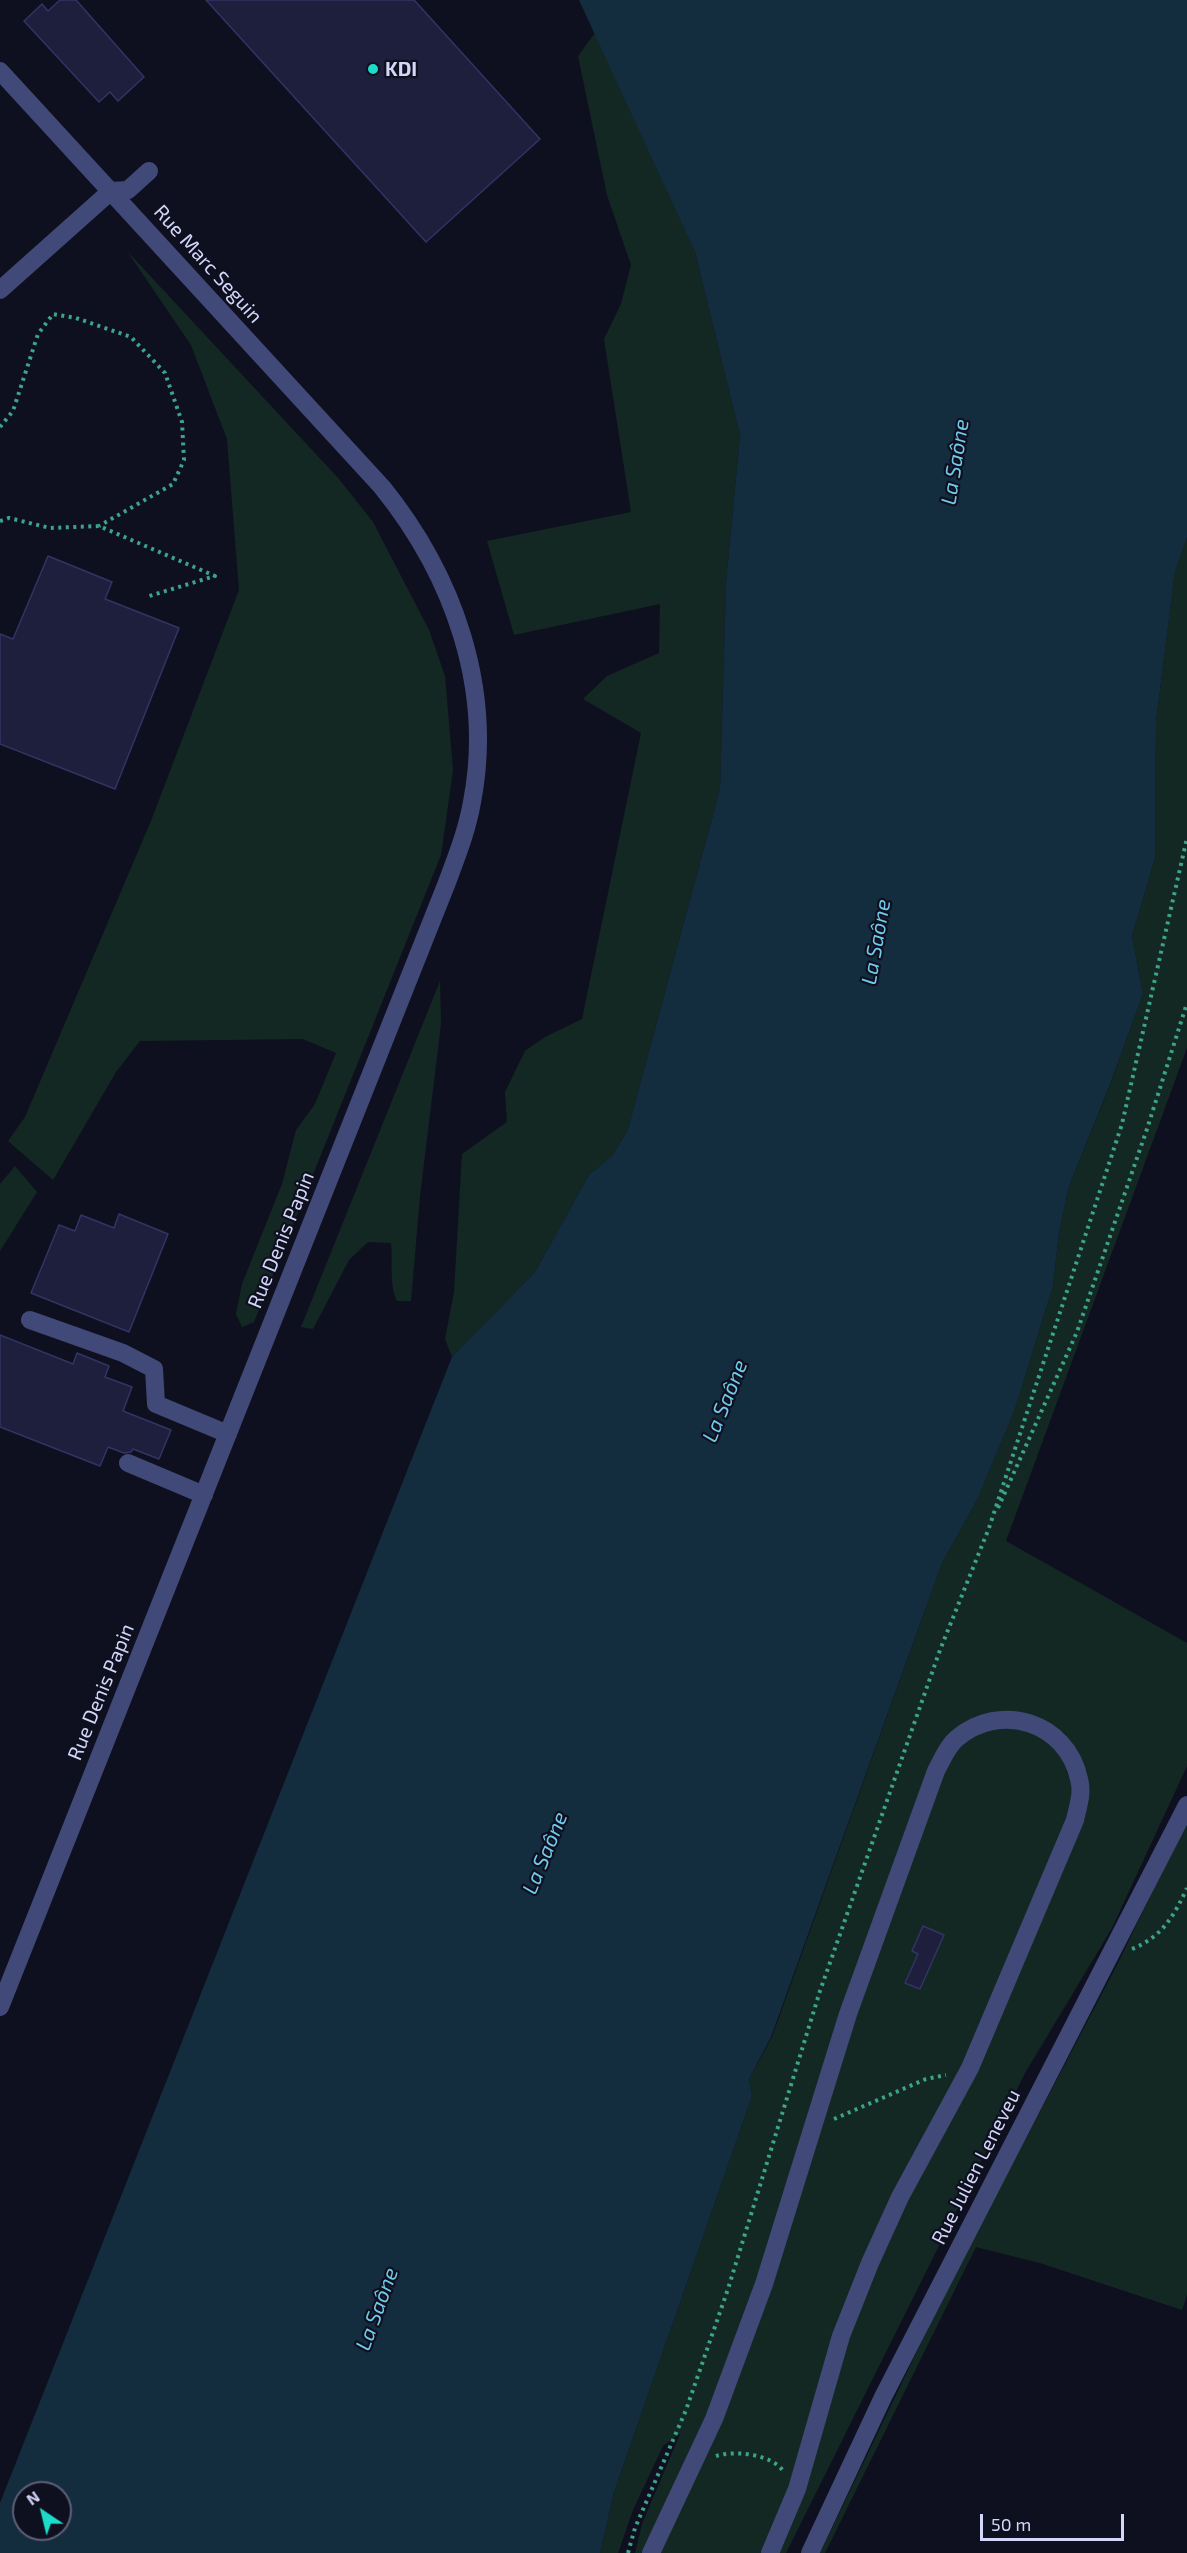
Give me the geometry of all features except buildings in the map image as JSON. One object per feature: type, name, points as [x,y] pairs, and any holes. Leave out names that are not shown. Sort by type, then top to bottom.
[{"type":"street","name":"Rue Marc Seguin","points":[[0,70],[382,487]]},
{"type":"street","points":[[0,290],[111,191],[128,190],[149,171]]},
{"type":"street","name":"Rue Denis Papin","points":[[0,2007],[446,885],[472,801],[477,729],[467,649],[451,600],[427,550],[408,518],[382,487]]},
{"type":"street","points":[[30,1320],[123,1353],[154,1369],[156,1404],[228,1434]]},
{"type":"street","points":[[128,1463],[204,1495]]},
{"type":"street","points":[[651,2553],[694,2464],[765,2284],[848,2014],[920,1815],[945,1754],[956,1740],[981,1724],[1004,1718],[1031,1722],[1050,1731],[1071,1756],[1079,1779],[1081,1797],[1075,1820],[970,2068],[900,2197],[870,2263],[841,2336],[797,2489],[770,2553]]},
{"type":"street","name":"Rue Julien Leneveu","points":[[810,2553],[888,2386],[1187,1805]]},
{"type":"path","points":[[0,427],[13,411],[38,334],[53,314],[76,318],[131,337],[165,373],[182,422],[184,460],[173,484],[99,525],[50,528],[9,518],[0,521]]},
{"type":"path","points":[[99,525],[215,576],[146,597]]},
{"type":"path","points":[[989,1528],[1122,1124],[1187,838]]},
{"type":"path","points":[[628,2553],[634,2528],[686,2410],[728,2289],[820,1991],[940,1650],[989,1528],[1077,1332],[1147,1130],[1187,1003]]},
{"type":"path","points":[[1107,1960],[1145,1944],[1172,1919],[1187,1888]]},
{"type":"path","points":[[814,2127],[926,2079],[970,2068]]},
{"type":"path","points":[[694,2464],[726,2453],[765,2459],[779,2464],[797,2489]]},
{"type":"green space","points":[[595,33],[695,252],[740,435],[726,583],[720,789],[628,1129],[613,1155],[589,1175],[535,1272],[452,1357],[445,1339],[454,1292],[462,1154],[507,1122],[505,1092],[525,1051],[545,1037],[582,1019],[641,733],[583,699],[607,676],[659,653],[660,604],[514,635],[487,541],[631,512],[604,339],[621,304],[631,265],[607,195],[578,56]]},
{"type":"green space","points":[[127,251],[339,479],[373,522],[429,630],[445,676],[453,770],[441,855],[254,1322],[242,1327],[236,1314],[242,1284],[282,1184],[296,1130],[315,1104],[336,1053],[303,1039],[140,1041],[116,1072],[53,1180],[8,1141],[25,1117],[151,821],[239,590],[227,439],[191,345]]},
{"type":"green space","points":[[1187,538],[1187,1048],[1006,1541],[1187,1643],[1187,1766],[1112,1928],[1025,2073],[786,2553],[635,2553],[642,2524],[680,2434],[663,2446],[633,2510],[618,2553],[600,2553],[614,2492],[752,2096],[749,2079],[772,2037],[942,1563],[978,1498],[1015,1409],[1053,1286],[1059,1233],[1069,1186],[1108,1091],[1143,994],[1132,936],[1155,858],[1156,722],[1175,570]]},
{"type":"green space","points":[[440,981],[441,1024],[420,1196],[411,1301],[397,1301],[392,1281],[391,1243],[368,1242],[349,1260],[313,1329],[301,1327]]},
{"type":"green space","points":[[15,1166],[37,1192],[0,1251],[0,1184]]},
{"type":"green space","points":[[1187,1820],[1187,2295],[1182,2310],[1040,2263],[976,2247],[825,2553],[820,2553],[948,2287],[1118,1963]]},
{"type":"water","name":"La Saône","points":[[579,0],[1187,0],[1187,538],[1175,571],[1156,722],[1155,858],[1132,936],[1143,994],[1108,1090],[1069,1186],[1059,1233],[1053,1286],[1015,1409],[978,1498],[942,1563],[771,2037],[749,2079],[752,2096],[614,2492],[600,2553],[0,2553],[0,2503],[452,1357],[535,1272],[589,1175],[613,1155],[628,1129],[720,789],[726,583],[740,435],[695,252]]},
{"type":"place","name":"KDI","points":[[373,69]]}]
